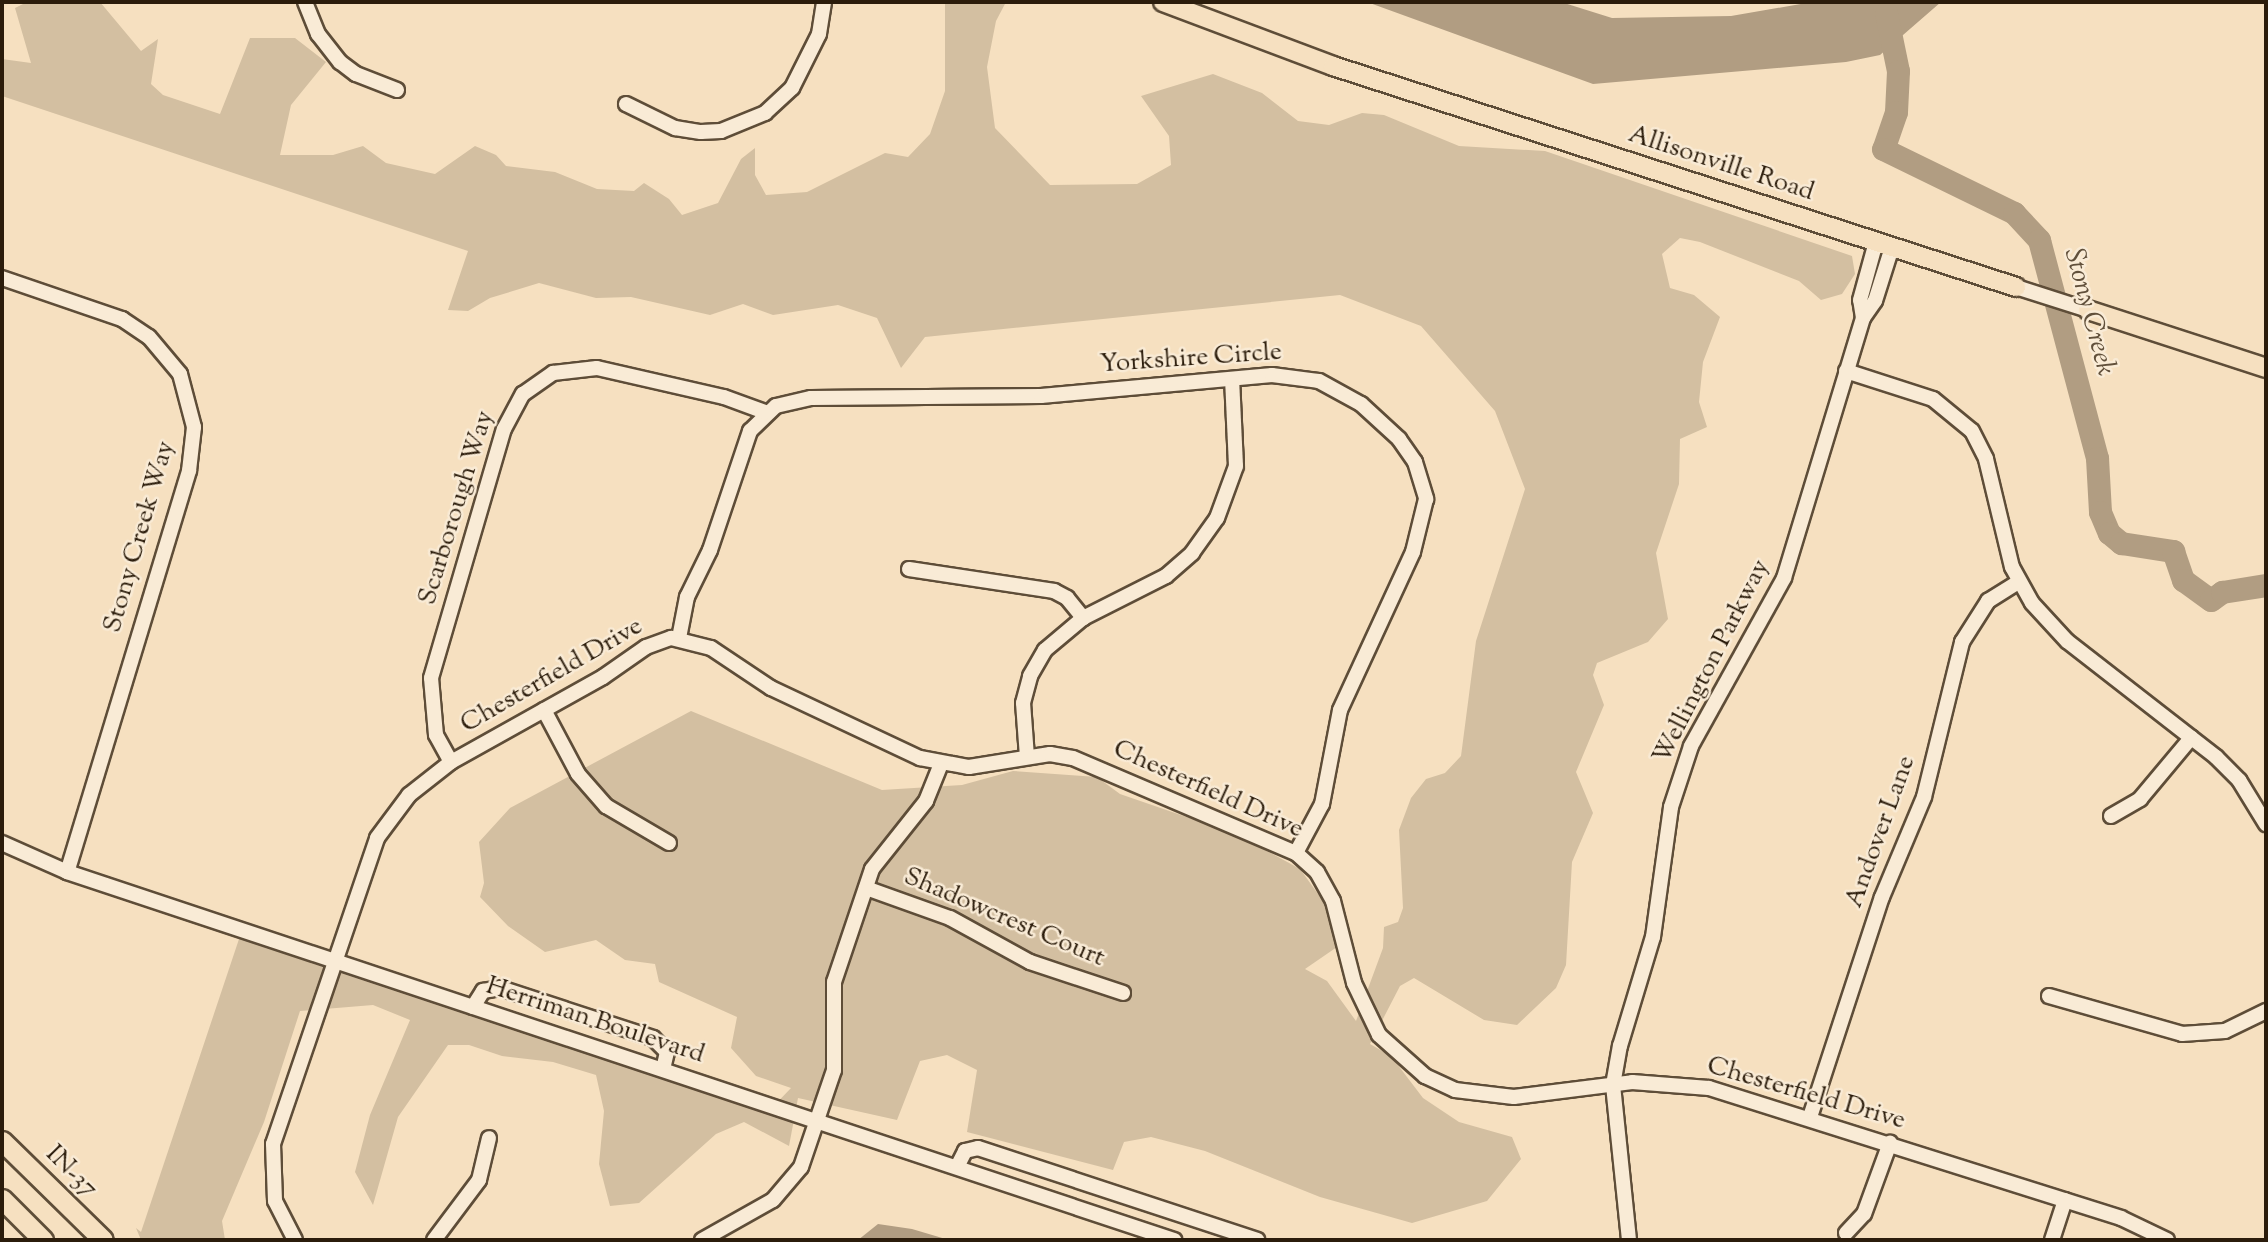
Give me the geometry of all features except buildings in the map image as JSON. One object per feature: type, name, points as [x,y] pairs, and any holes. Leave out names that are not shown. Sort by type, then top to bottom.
[{"type":"highway","name":"IN-37","points":[[2,1141],[103,1240]]},
{"type":"highway","points":[[2,1199],[43,1240]]},
{"type":"main road","name":"Allisonville Road","points":[[1163,2],[1333,66],[2016,287]]},
{"type":"main road","name":"Allisonville Road","points":[[2088,310],[2266,368]]},
{"type":"street","points":[[305,2],[318,34],[340,62],[356,74],[397,90]]},
{"type":"street","points":[[626,104],[674,128],[701,132],[721,131],[765,113],[792,88],[811,52],[824,2]]},
{"type":"street","name":"Wellington Parkway","points":[[1629,1240],[1613,1085],[1620,1046],[1653,937],[1671,807],[1684,761],[1784,578],[1863,318],[1860,300],[1884,244]]},
{"type":"street","name":"Stony Creek Way","points":[[2,278],[122,319],[149,337],[180,374],[194,427],[189,471],[67,872]]},
{"type":"street","name":"Allisonville Road","points":[[2016,287],[2088,310]]},
{"type":"street","name":"Scarborough Way","points":[[451,762],[436,734],[431,678],[504,429],[523,394],[552,373],[597,368],[701,391],[765,412]]},
{"type":"street","points":[[1846,371],[1933,399],[1972,431],[1986,459],[2004,543],[2019,582],[2067,641],[2191,738],[2239,780],[2266,824]]},
{"type":"street","name":"Yorkshire Circle","points":[[765,412],[811,398],[1041,396],[1232,379],[1298,376],[1346,394],[1399,439],[1415,462],[1425,491],[1425,512],[1413,552],[1346,693],[1322,804],[1296,853]]},
{"type":"street","points":[[1027,757],[1022,719],[1030,676],[1045,650],[1083,618],[1166,576],[1192,554],[1213,524],[1236,466],[1232,379]]},
{"type":"street","points":[[679,638],[687,597],[709,550],[750,431],[765,412]]},
{"type":"street","points":[[909,569],[1054,591],[1068,598],[1083,618]]},
{"type":"street","name":"Andover Lane","points":[[1810,1117],[1882,897],[1924,797],[1962,642],[1988,601],[2019,582]]},
{"type":"street","name":"Chesterfield Drive","points":[[334,960],[377,838],[409,795],[451,762],[603,677],[646,647],[679,638],[711,648],[771,688],[941,764],[987,766],[1050,754],[1084,762],[1144,792],[1296,853],[1317,872],[1333,901],[1363,1008],[1379,1035],[1425,1076],[1455,1090],[1494,1097],[1613,1085],[1709,1088],[1810,1117],[2121,1218],[2167,1240]]},
{"type":"street","points":[[544,710],[578,774],[606,806],[669,843]]},
{"type":"street","points":[[2111,816],[2140,799],[2191,738]]},
{"type":"street","points":[[702,1240],[773,1200],[802,1167],[819,1122],[835,1061],[832,992],[866,888],[876,860],[926,801],[941,764]]},
{"type":"street","name":"Herriman Boulevard","points":[[2,843],[67,872],[1174,1240]]},
{"type":"street","name":"Shadowcrest Court","points":[[866,888],[950,918],[1041,966],[1123,993]]},
{"type":"street","points":[[295,1240],[275,1201],[274,1144],[334,960]]},
{"type":"street","points":[[473,1007],[483,990],[500,988],[653,1038],[667,1052],[663,1070]]},
{"type":"street","points":[[2049,996],[2182,1034],[2225,1031],[2266,1011]]},
{"type":"street","points":[[434,1240],[479,1180],[489,1138]]},
{"type":"street","points":[[1846,1233],[1864,1214],[1890,1143]]},
{"type":"street","points":[[957,1167],[965,1152],[978,1148],[1257,1240]]},
{"type":"street","points":[[2052,1240],[2065,1200]]},
{"type":"shaded area","points":[[27,2],[100,2],[141,51],[158,39],[151,84],[163,95],[220,114],[250,38],[295,38],[326,62],[291,105],[280,155],[333,155],[363,146],[386,163],[435,174],[475,146],[496,155],[506,166],[555,172],[597,189],[634,191],[644,183],[669,199],[682,215],[718,203],[741,159],[755,148],[755,175],[766,195],[807,192],[885,153],[908,157],[930,134],[945,91],[945,2],[1006,2],[996,21],[987,67],[995,128],[1050,185],[1137,184],[1171,165],[1169,136],[1141,96],[1213,74],[1262,93],[1298,121],[1329,125],[1362,113],[1384,115],[1459,146],[1545,151],[1852,256],[1855,274],[1842,294],[1821,300],[1799,281],[1700,242],[1680,238],[1662,254],[1670,288],[1694,295],[1720,317],[1703,362],[1699,402],[1707,427],[1680,439],[1679,484],[1656,553],[1668,619],[1648,642],[1597,663],[1593,675],[1604,705],[1576,772],[1593,813],[1572,862],[1566,965],[1556,988],[1517,1025],[1484,1020],[1414,978],[1400,986],[1370,1044],[1391,1056],[1423,1098],[1459,1122],[1512,1137],[1521,1159],[1487,1201],[1412,1223],[1320,1197],[1205,1151],[1151,1137],[1124,1142],[1113,1170],[967,1132],[977,1070],[947,1055],[920,1061],[897,1120],[798,1098],[789,1146],[744,1122],[716,1134],[639,1203],[610,1206],[599,1164],[604,1111],[596,1075],[553,1062],[502,1056],[469,1045],[448,1045],[398,1117],[373,1205],[355,1172],[370,1115],[410,1020],[373,1005],[300,1011],[264,1122],[222,1221],[225,1240],[141,1240],[136,1228],[141,1232],[239,939],[768,1112],[791,1088],[756,1076],[731,1048],[737,1017],[659,982],[655,964],[625,960],[596,940],[545,952],[508,926],[480,897],[484,883],[479,842],[510,808],[691,711],[882,790],[962,785],[1013,771],[1097,777],[1120,794],[1236,834],[1300,869],[1326,905],[1337,947],[1305,969],[1327,981],[1356,1021],[1383,948],[1384,927],[1398,922],[1403,908],[1399,830],[1411,798],[1426,779],[1445,773],[1461,756],[1476,641],[1525,489],[1495,411],[1421,326],[1340,295],[925,337],[901,368],[877,318],[838,305],[773,315],[743,304],[710,315],[631,297],[596,298],[539,283],[490,298],[468,311],[448,310],[468,251],[2,96],[2,59],[31,63],[15,8]]},
{"type":"shaded area","points":[[1367,2],[1561,2],[1612,18],[1731,16],[1812,2],[1941,2],[1880,55],[1846,62],[1593,84]]},
{"type":"shaded area","points":[[878,1224],[912,1229],[949,1240],[858,1240]]},
{"type":"waterway","name":"Stony Creek","points":[[1886,13],[1898,71],[1896,112],[1883,149],[2014,213],[2039,240],[2097,458],[2100,512],[2109,533],[2121,543],[2173,551],[2183,580],[2211,600],[2222,592],[2266,585]]}]
